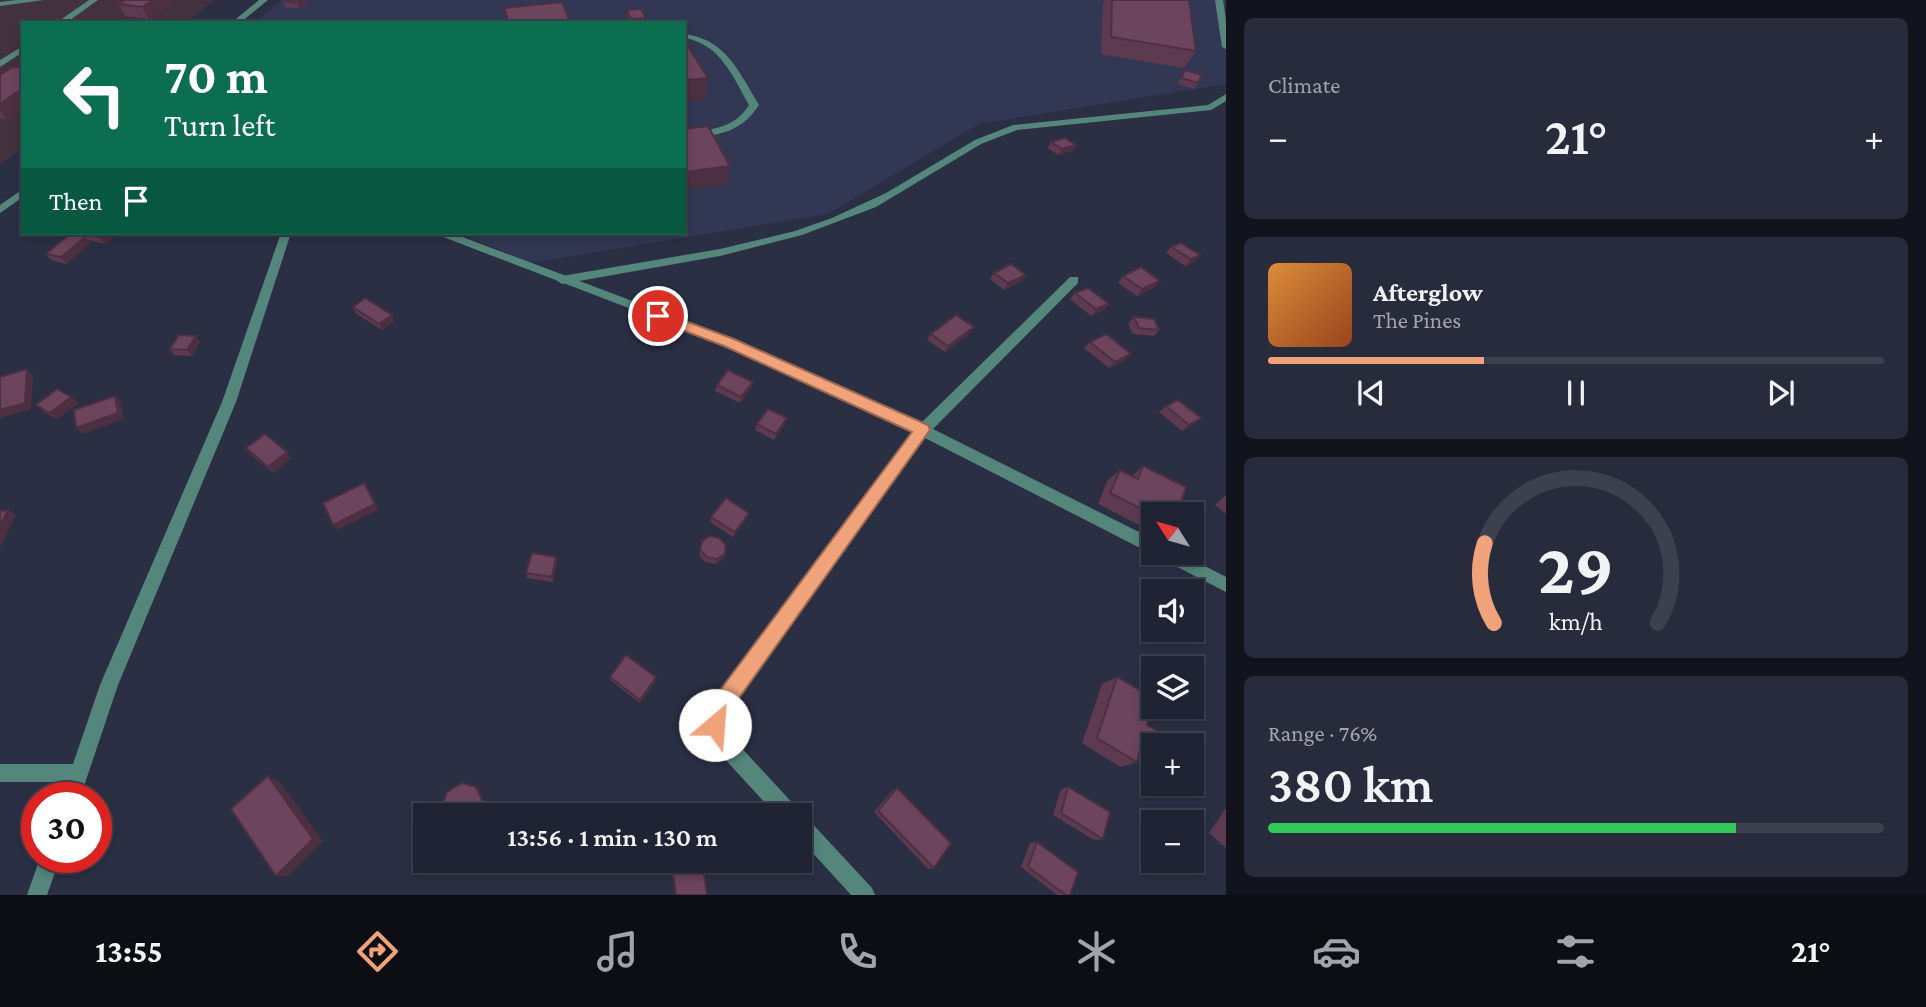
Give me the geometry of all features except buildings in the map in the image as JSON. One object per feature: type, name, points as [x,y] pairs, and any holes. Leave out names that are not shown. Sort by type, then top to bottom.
[{"type":"street","points":[[0,4],[40,0]]},
{"type":"street","points":[[63,21],[94,0]]},
{"type":"street","points":[[238,21],[264,0]]},
{"type":"street","points":[[1219,0],[1226,47]]},
{"type":"street","points":[[686,36],[701,38],[715,44],[754,105],[747,119],[730,130],[686,135]]},
{"type":"street","points":[[0,64],[21,49]]},
{"type":"street","points":[[562,280],[780,239],[828,223],[872,205],[991,135],[1016,127],[1199,109],[1211,107],[1226,97]]},
{"type":"street","points":[[0,210],[21,194]]},
{"type":"street","points":[[76,782],[109,685],[229,402],[285,235]]},
{"type":"street","points":[[447,235],[729,342],[923,430],[1141,541]]},
{"type":"street","points":[[779,803],[730,750],[715,725],[725,701],[923,430],[1074,280]]},
{"type":"street","points":[[1188,565],[1226,585]]},
{"type":"street","points":[[0,773],[79,773]]},
{"type":"street","points":[[812,838],[865,895]]},
{"type":"street","points":[[37,895],[45,873]]},
{"type":"shaded area","points":[[0,0],[215,0],[188,21],[21,21],[21,149],[0,165]]},
{"type":"shaded area","points":[[281,0],[1226,0],[1226,84],[979,124],[828,214],[531,263],[463,235],[686,235],[686,21],[256,21]]},
{"type":"route","points":[[658,316],[729,342],[923,430],[725,701],[715,725]]}]
